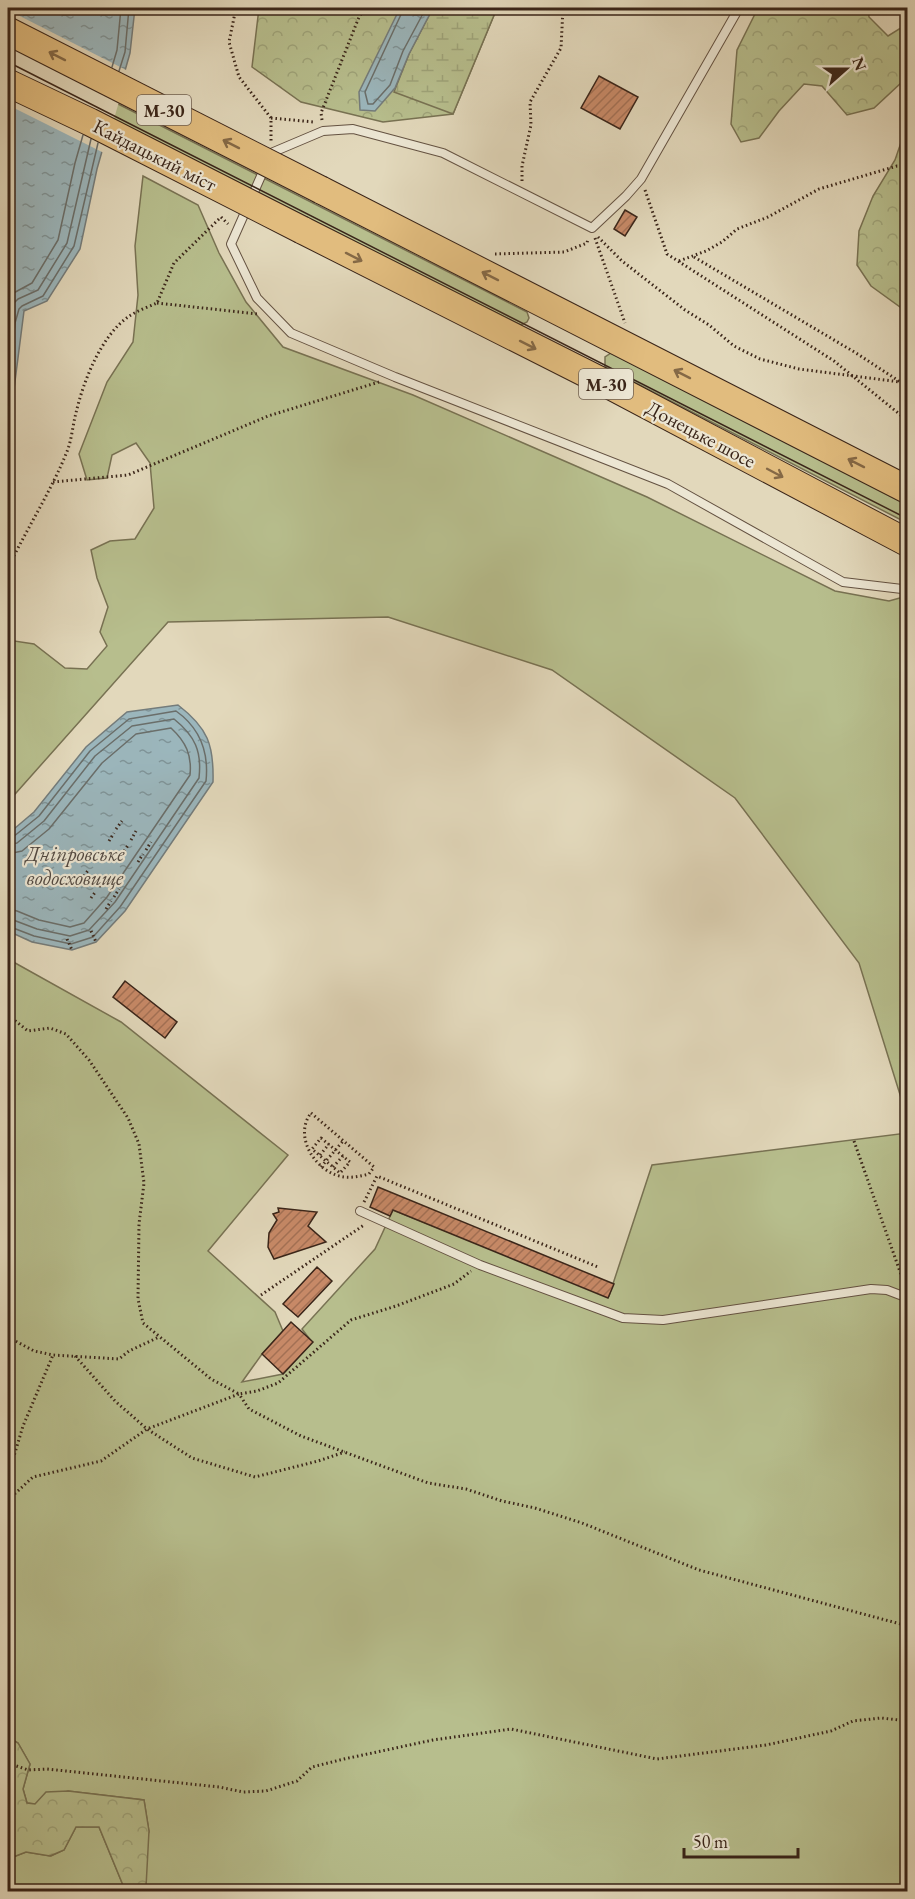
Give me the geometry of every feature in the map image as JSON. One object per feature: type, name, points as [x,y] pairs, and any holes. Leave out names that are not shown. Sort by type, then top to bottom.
[{"type":"highway","name":"М-30","points":[[8,31],[908,490]]},
{"type":"highway","name":"Кайдацький міст","points":[[8,83],[302,230]]},
{"type":"highway","name":"Донецьке шосе","points":[[302,230],[611,387],[908,543]]},
{"type":"lane","points":[[739,8],[641,179],[592,228],[442,153],[353,129],[323,131],[271,153],[231,244],[257,298],[291,333],[394,377],[668,484],[843,582],[902,589],[908,585]]},
{"type":"lane","points":[[360,1211],[480,1265],[623,1318],[663,1320],[871,1289],[888,1290],[908,1298]]},
{"type":"path","points":[[236,8],[229,42],[239,77],[271,118],[271,153]]},
{"type":"path","points":[[271,118],[322,122],[321,113],[359,17],[365,8]]},
{"type":"path","points":[[521,192],[522,166],[531,125],[530,102],[561,48],[563,8]]},
{"type":"path","points":[[679,261],[694,257],[722,242],[737,229],[768,217],[819,189],[887,169],[908,166]]},
{"type":"path","points":[[641,179],[667,254],[834,361],[908,421]]},
{"type":"path","points":[[157,303],[174,263],[213,223],[221,217],[236,231]]},
{"type":"path","points":[[592,228],[622,261],[734,346],[770,361],[800,369],[901,382]]},
{"type":"path","points":[[486,254],[564,252],[587,243],[592,228]]},
{"type":"path","points":[[592,228],[626,324]]},
{"type":"path","points":[[694,257],[908,385]]},
{"type":"path","points":[[8,568],[69,446],[76,412],[88,375],[110,334],[128,316],[157,303],[275,316]]},
{"type":"path","points":[[53,482],[128,475],[268,416],[394,377]]},
{"type":"path","points":[[109,841],[122,821]]},
{"type":"path","points":[[124,851],[136,831]]},
{"type":"path","points":[[138,862],[151,842]]},
{"type":"path","points":[[76,887],[89,868]]},
{"type":"path","points":[[99,886],[104,879]]},
{"type":"path","points":[[114,897],[119,889]]},
{"type":"path","points":[[91,898],[96,891]]},
{"type":"path","points":[[105,909],[111,901]]},
{"type":"path","points":[[91,931],[96,942]]},
{"type":"path","points":[[67,939],[72,950]]},
{"type":"path","points":[[8,1015],[28,1031],[50,1028],[66,1034],[89,1060],[128,1118],[139,1144],[144,1183],[139,1224],[138,1299],[142,1323],[211,1379],[239,1394],[249,1409],[301,1436],[428,1483],[466,1490],[582,1523],[699,1570],[908,1626]]},
{"type":"path","points":[[311,1113],[343,1141],[374,1167],[369,1174],[359,1177],[340,1175],[321,1167],[306,1142],[305,1124],[311,1113]]},
{"type":"path","points":[[311,1149],[321,1138],[350,1162],[340,1175]]},
{"type":"path","points":[[321,1167],[343,1141]]},
{"type":"path","points":[[854,1141],[908,1292]]},
{"type":"path","points":[[320,1155],[329,1144]]},
{"type":"path","points":[[311,1149],[340,1175]]},
{"type":"path","points":[[333,1167],[343,1156]]},
{"type":"path","points":[[360,1211],[377,1176],[598,1267]]},
{"type":"path","points":[[261,1295],[375,1218]]},
{"type":"path","points":[[8,1500],[33,1477],[101,1461],[147,1430],[239,1394],[257,1391],[278,1383],[351,1320],[454,1284],[480,1265]]},
{"type":"path","points":[[8,1337],[33,1351],[53,1355],[119,1359],[129,1351],[159,1337]]},
{"type":"path","points":[[8,1476],[22,1426],[53,1355]]},
{"type":"path","points":[[75,1356],[115,1401],[147,1430],[192,1458],[255,1477],[346,1452]]},
{"type":"path","points":[[8,1763],[28,1770],[47,1769],[219,1787],[243,1792],[266,1791],[297,1781],[312,1767],[442,1739],[511,1729],[657,1759],[766,1745],[831,1731],[853,1722],[881,1718],[908,1721]]},
{"type":"green space","points":[[259,8],[497,8],[453,114],[383,122],[301,102],[252,67]]},
{"type":"green space","points":[[433,8],[497,8],[453,114],[394,92],[409,54]]},
{"type":"green space","points":[[758,8],[868,8],[869,17],[888,36],[907,24],[907,82],[901,83],[874,108],[847,115],[822,86],[804,84],[779,111],[759,138],[741,142],[731,124],[737,50]]},
{"type":"green space","points":[[8,48],[527,312],[529,318],[527,322],[521,325],[516,323],[8,66]]},
{"type":"green space","points":[[907,125],[907,312],[871,286],[857,265],[859,231],[873,196],[895,160]]},
{"type":"green space","points":[[143,176],[198,205],[219,253],[246,302],[283,347],[413,395],[647,497],[835,591],[889,601],[907,596],[907,1117],[859,963],[735,798],[552,670],[388,617],[168,622],[8,802],[8,640],[34,644],[65,668],[87,669],[107,646],[100,632],[108,607],[97,578],[91,550],[110,541],[135,539],[154,508],[150,463],[136,443],[112,455],[107,478],[87,480],[79,454],[107,382],[133,342],[138,295],[135,246]]},
{"type":"green space","points":[[611,353],[907,504],[907,523],[605,367],[605,357]]},
{"type":"green space","points":[[8,959],[121,1022],[288,1155],[208,1251],[275,1312],[283,1331],[262,1354],[242,1382],[283,1374],[312,1342],[302,1329],[375,1249],[393,1210],[609,1296],[652,1165],[907,1133],[907,1891],[8,1891],[8,1859],[26,1852],[51,1856],[64,1850],[76,1827],[99,1827],[125,1890],[149,1832],[144,1800],[68,1791],[35,1804],[27,1803],[23,1789],[30,1764],[18,1743],[8,1737]]},
{"type":"green space","points":[[8,1737],[18,1743],[30,1764],[23,1789],[27,1803],[35,1804],[46,1792],[68,1791],[144,1800],[149,1831],[146,1887],[125,1890],[99,1827],[76,1827],[64,1850],[50,1856],[26,1852],[8,1859]]},
{"type":"water","points":[[8,8],[135,8],[130,53],[97,169],[80,249],[47,301],[24,311],[8,436]]},
{"type":"water","points":[[400,8],[433,8],[409,54],[395,88],[375,111],[360,110],[359,92]]},
{"type":"water","name":"Дніпровське водосховище","points":[[178,705],[196,722],[207,738],[212,758],[213,782],[125,911],[96,942],[72,950],[32,942],[8,931],[8,834],[34,812],[86,747],[127,712]]},
{"type":"pier","points":[[8,10],[128,71],[104,153],[8,105]]},
{"type":"building","points":[[599,76],[638,97],[620,129],[581,108]]},
{"type":"building","points":[[625,210],[637,217],[625,236],[614,229]]},
{"type":"building","points":[[125,981],[177,1022],[165,1038],[113,997]]},
{"type":"building","points":[[378,1187],[614,1284],[608,1298],[393,1210],[390,1216],[370,1207]]},
{"type":"building","points":[[278,1208],[317,1212],[308,1226],[326,1242],[274,1259],[268,1247],[269,1233],[277,1220],[273,1214],[279,1212]]},
{"type":"building","points":[[317,1267],[332,1281],[298,1317],[283,1304]]},
{"type":"building","points":[[291,1322],[313,1342],[283,1374],[262,1354]]},
{"type":"tram line","points":[[8,62],[908,519]]}]
